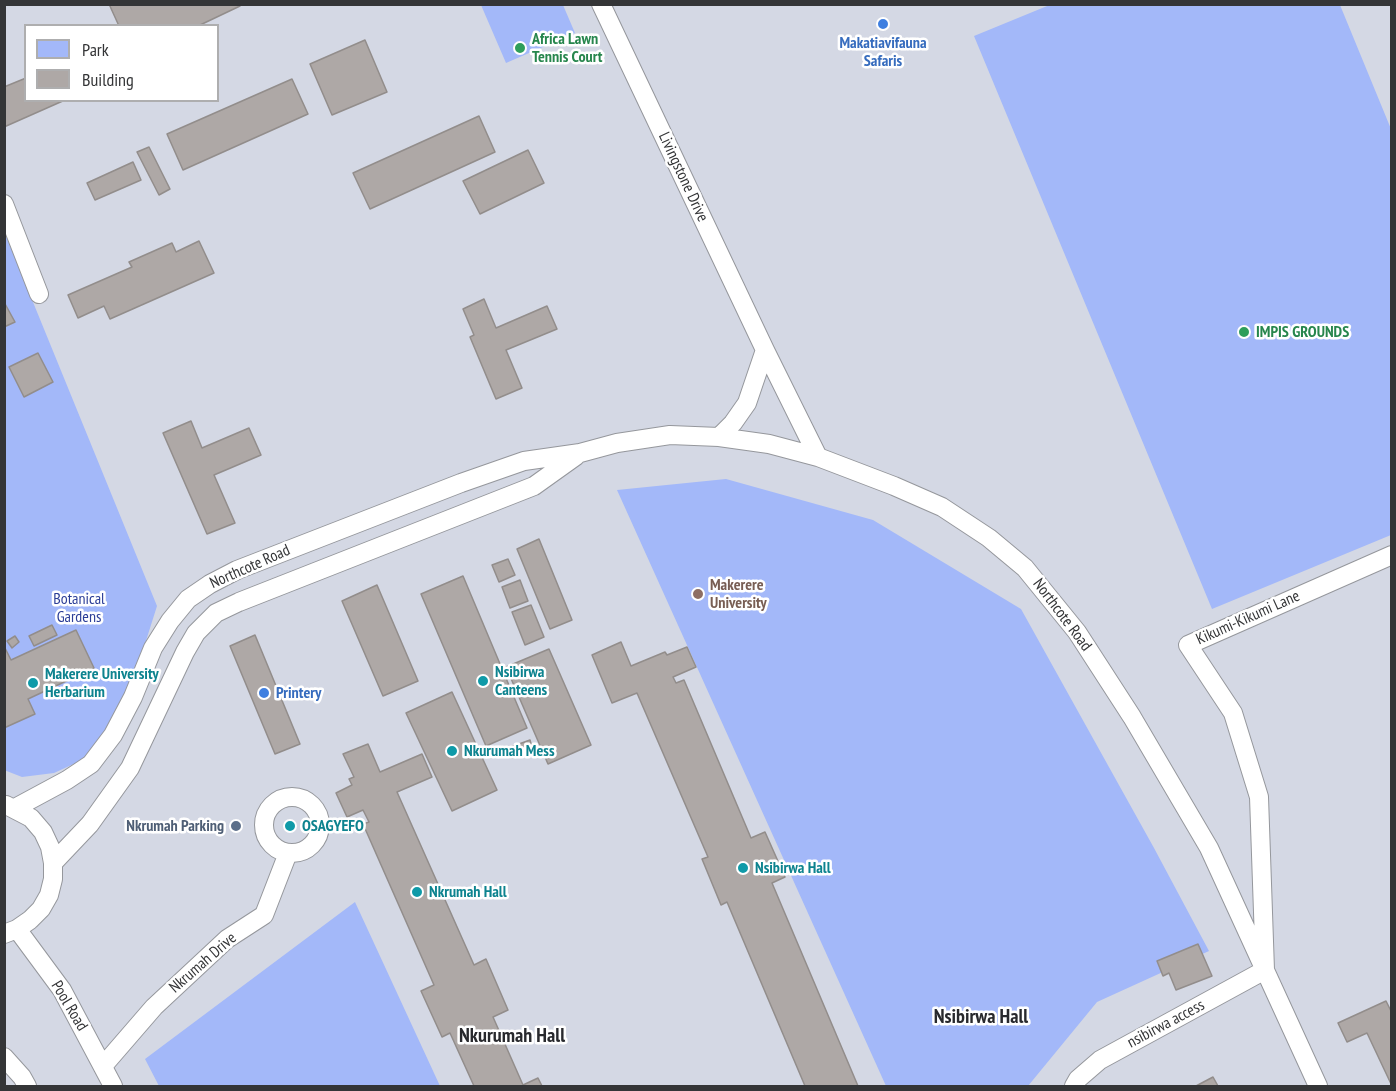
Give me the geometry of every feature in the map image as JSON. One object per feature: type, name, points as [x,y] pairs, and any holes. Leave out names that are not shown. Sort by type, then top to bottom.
[{"type":"lane","name":"Livingstone Drive","points":[[601,4],[818,457]]},
{"type":"lane","points":[[4,204],[39,294]]},
{"type":"lane","points":[[719,437],[734,423],[747,402],[765,350]]},
{"type":"lane","name":"Northcote Road","points":[[10,806],[67,780],[91,764],[113,735],[133,697],[153,648],[170,621],[188,598],[237,570],[461,483],[524,461],[580,453],[618,443],[670,435],[719,437],[769,444],[818,457],[942,507],[989,538],[1025,568],[1077,632],[1132,717],[1209,848],[1318,1086]]},
{"type":"lane","name":"Northcote Road","points":[[53,863],[90,824],[130,768],[185,652],[196,633],[216,613],[534,486],[580,453]]},
{"type":"lane","name":"Kikumi-Kikumi Lane","points":[[1265,970],[1259,797],[1233,713],[1188,645],[1392,555]]},
{"type":"lane","points":[[10,806],[31,818],[43,832],[50,847],[53,863],[53,879],[49,895],[41,909],[30,920],[11,932]]},
{"type":"lane","name":"Nkrumah Drive","points":[[103,1066],[154,1007],[227,939],[264,915],[288,853]]},
{"type":"lane","name":"Pool Road","points":[[11,932],[62,990],[113,1086]]},
{"type":"lane","name":"nsibirwa access","points":[[1074,1086],[1078,1079],[1100,1060],[1265,970]]},
{"type":"lane","points":[[4,1057],[27,1086]]},
{"type":"shaded area","name":"Makerere University","points":[[5,5],[1391,5],[1391,1086],[5,1086]]},
{"type":"green space","name":"IMPIS GROUNDS","points":[[1052,4],[1340,5],[1391,129],[1391,535],[1212,609],[974,36]]},
{"type":"green space","name":"Africa Lawn Tennis Court","points":[[481,5],[563,5],[575,33],[506,63]]},
{"type":"green space","name":"Botanical Gardens","points":[[4,231],[157,606],[126,704],[91,756],[54,773],[22,777],[4,770]]},
{"type":"green space","points":[[726,479],[873,520],[1021,609],[1209,951],[1097,1002],[1028,1086],[886,1086],[617,490]]},
{"type":"green space","points":[[355,902],[440,1086],[159,1086],[145,1059]]},
{"type":"building","points":[[109,4],[239,4],[240,6],[202,24],[118,24]]},
{"type":"building","points":[[365,40],[387,92],[332,115],[310,64]]},
{"type":"building","points":[[24,79],[24,102],[60,102],[4,127],[4,87]]},
{"type":"building","points":[[292,79],[308,114],[183,170],[167,134]]},
{"type":"building","points":[[479,116],[495,152],[370,209],[353,173]]},
{"type":"building","points":[[149,147],[170,189],[159,195],[137,152]]},
{"type":"building","points":[[528,150],[544,183],[480,214],[463,181]]},
{"type":"building","points":[[133,162],[141,180],[95,200],[87,183]]},
{"type":"building","points":[[199,241],[214,273],[110,319],[104,306],[78,318],[68,295],[132,267],[129,262],[172,243],[176,252]]},
{"type":"building","points":[[484,299],[496,328],[547,306],[557,329],[506,350],[522,388],[496,399],[470,337],[474,335],[463,309]]},
{"type":"building","points":[[4,302],[15,322],[4,327]]},
{"type":"building","points":[[38,353],[53,382],[24,397],[9,367]]},
{"type":"building","points":[[191,421],[202,448],[249,428],[261,455],[214,475],[235,523],[207,534],[163,433]]},
{"type":"building","points":[[539,539],[572,620],[550,629],[517,549]]},
{"type":"building","points":[[508,559],[515,575],[499,582],[492,565]]},
{"type":"building","name":"Nsibirwa Canteens","points":[[463,576],[527,728],[486,746],[421,594]]},
{"type":"building","points":[[520,580],[528,601],[510,608],[502,587]]},
{"type":"building","points":[[377,585],[418,681],[383,696],[342,601]]},
{"type":"building","points":[[531,605],[544,637],[525,645],[512,612]]},
{"type":"building","points":[[52,625],[57,635],[34,646],[29,636]]},
{"type":"building","name":"Makerere University Herbarium","points":[[76,630],[94,668],[28,699],[35,714],[4,728],[4,646],[11,660]]},
{"type":"building","name":"Printery","points":[[255,635],[300,744],[275,754],[230,646]]},
{"type":"building","points":[[15,636],[19,642],[12,648],[7,641]]},
{"type":"building","name":"Nsibirwa Hall","points":[[621,642],[631,666],[665,652],[667,655],[687,647],[696,667],[673,677],[676,683],[684,680],[751,838],[765,832],[785,877],[772,883],[858,1086],[805,1086],[727,902],[721,905],[702,859],[708,857],[637,693],[612,703],[592,655]]},
{"type":"building","points":[[549,649],[591,745],[548,764],[506,667]]},
{"type":"building","name":"Nkurumah Mess","points":[[452,692],[497,790],[452,811],[406,713]]},
{"type":"building","points":[[530,740],[533,751],[512,758],[508,748]]},
{"type":"building","name":"Nkrumah Hall","points":[[368,744],[380,772],[422,754],[432,777],[397,792],[474,965],[486,959],[508,1010],[493,1017],[523,1085],[538,1078],[542,1086],[474,1086],[450,1033],[442,1037],[421,991],[434,985],[363,824],[369,822],[363,810],[347,817],[336,793],[352,785],[349,779],[354,777],[343,754]]},
{"type":"building","points":[[1198,944],[1212,976],[1176,990],[1169,973],[1163,976],[1157,961]]},
{"type":"building","points":[[1386,1001],[1392,1013],[1392,1086],[1367,1033],[1347,1042],[1338,1023]]},
{"type":"building","points":[[1213,1077],[1218,1086],[1196,1086]]},
{"type":"place","name":"Makatiavifauna Safaris","points":[[883,24]]},
{"type":"place","name":"Africa Lawn Tennis Court","points":[[520,48]]},
{"type":"place","name":"IMPIS GROUNDS","points":[[1244,332]]},
{"type":"place","name":"Makerere University","points":[[698,594]]},
{"type":"place","name":"Nsibirwa Canteens","points":[[483,681]]},
{"type":"place","name":"Makerere University Herbarium","points":[[33,683]]},
{"type":"place","name":"Printery","points":[[264,693]]},
{"type":"place","name":"Nkurumah Mess","points":[[452,751]]},
{"type":"place","name":"Nkrumah Parking","points":[[236,826]]},
{"type":"place","name":"OSAGYEFO","points":[[290,826]]},
{"type":"place","name":"Nsibirwa Hall","points":[[743,868]]},
{"type":"place","name":"Nkrumah Hall","points":[[417,892]]},
{"type":"district","name":"Nsibirwa Hall","points":[[981,1017]]},
{"type":"district","name":"Nkurumah Hall","points":[[512,1036]]}]
